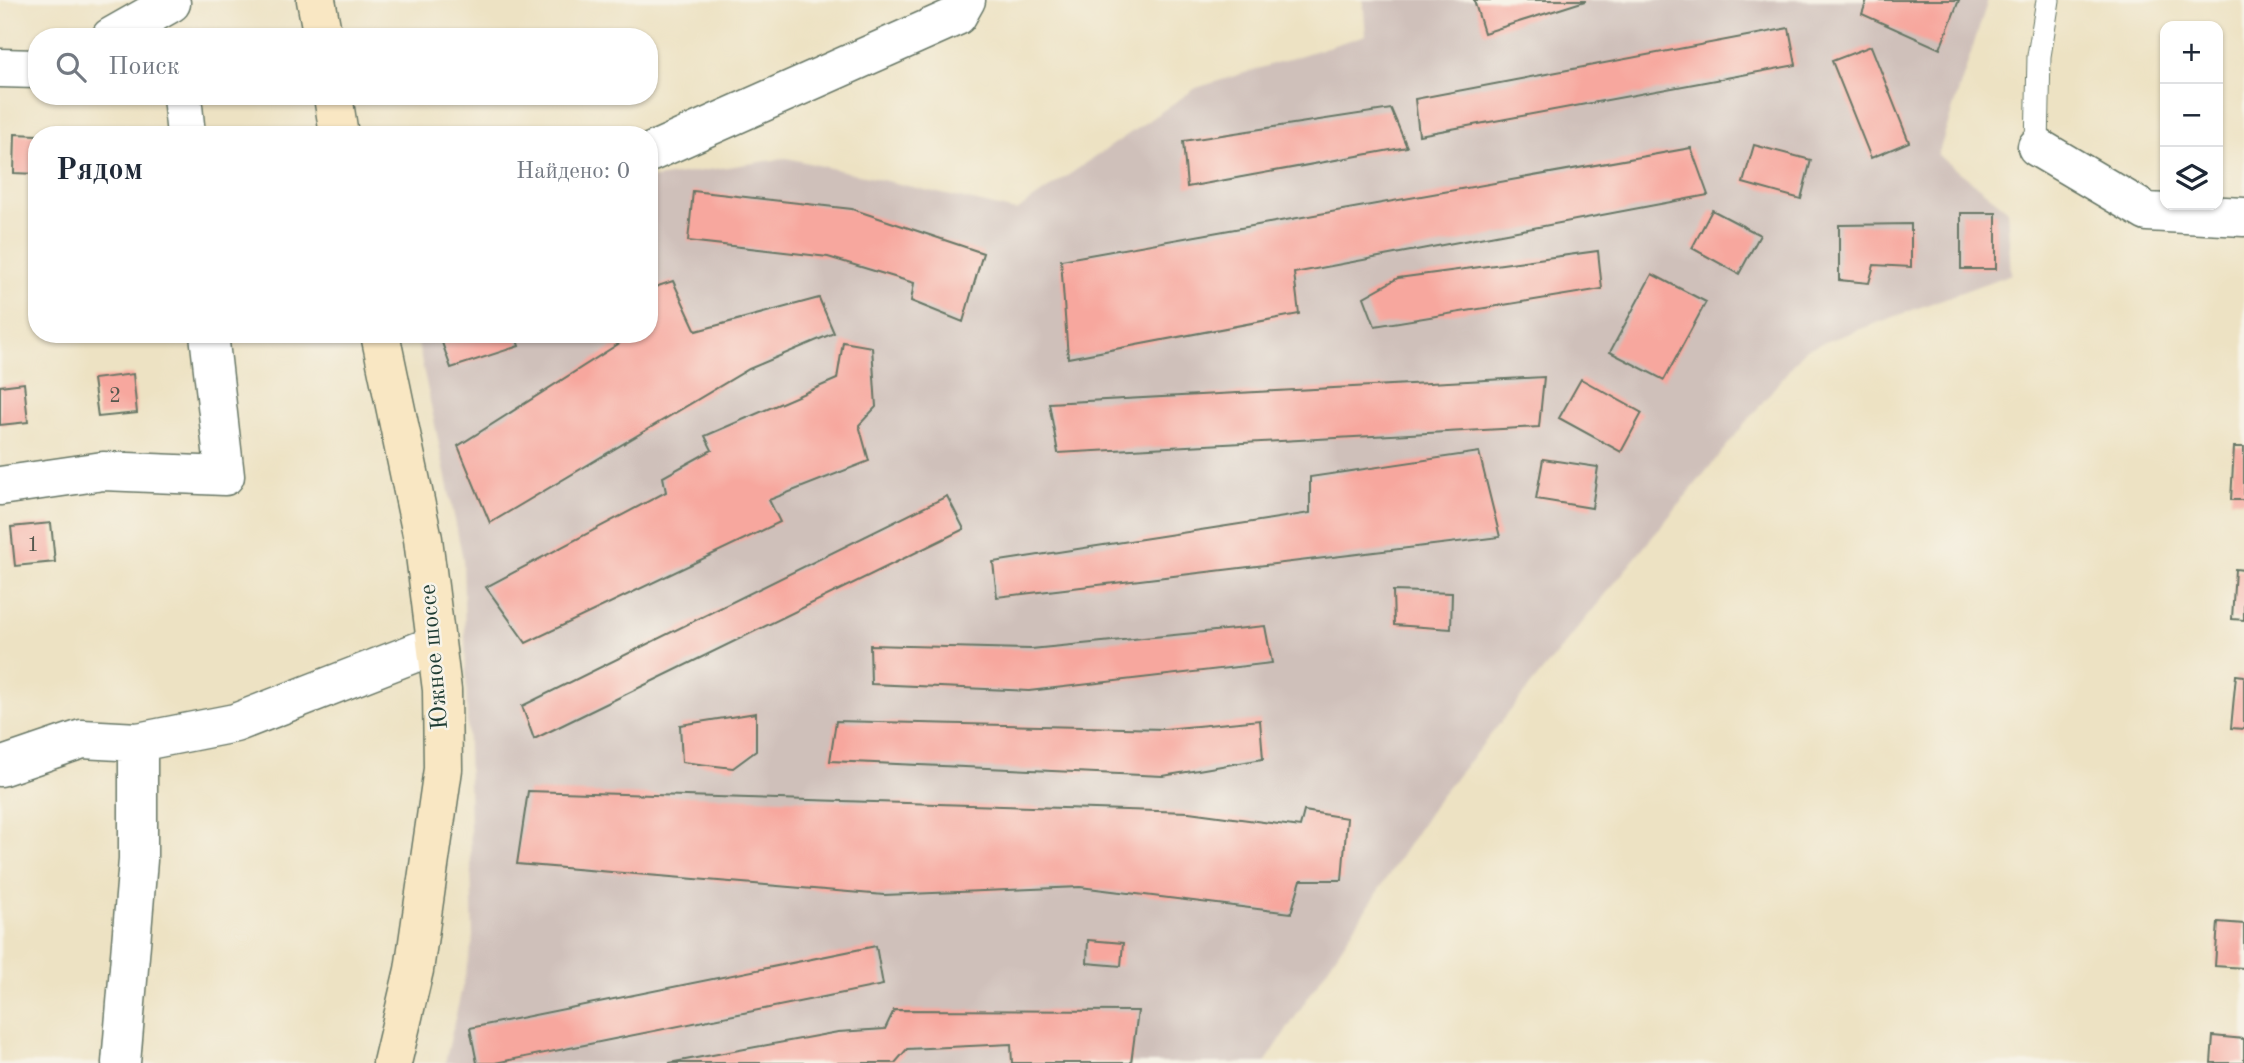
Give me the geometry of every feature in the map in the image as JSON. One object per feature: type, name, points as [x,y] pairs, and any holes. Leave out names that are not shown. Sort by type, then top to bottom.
[{"type":"street","points":[[317,0],[322,28]]},
{"type":"street","points":[[658,149],[957,16],[967,0]]},
{"type":"street","points":[[134,28],[173,13]]},
{"type":"street","points":[[0,68],[28,69]]},
{"type":"street","points":[[183,105],[185,126]]},
{"type":"street","points":[[334,105],[338,126]]},
{"type":"street","points":[[2037,147],[2147,212],[2244,217]]},
{"type":"street","points":[[0,486],[103,471],[225,476],[210,343]]},
{"type":"street","name":"Южное шоссе","points":[[382,343],[423,539],[442,690],[443,769],[414,970],[392,1063]]},
{"type":"street","points":[[0,767],[82,739],[138,742],[235,723],[435,645]]},
{"type":"street","points":[[121,1063],[138,860],[138,742]]},
{"type":"lane","points":[[2037,147],[2039,56],[2048,0]]},
{"type":"shaded area","points":[[1363,0],[1988,0],[1938,155],[2007,209],[2011,274],[1806,349],[1439,798],[1265,1063],[445,1063],[473,940],[463,559],[418,343],[658,343],[658,178],[787,158],[1016,211],[1196,88],[1366,35]]},
{"type":"building","points":[[1474,0],[1585,0],[1585,1],[1484,33]]},
{"type":"building","points":[[1867,0],[1959,0],[1940,49],[1862,14]]},
{"type":"building","points":[[1789,28],[1796,65],[1419,135],[1415,99]]},
{"type":"building","points":[[1871,46],[1909,142],[1871,158],[1832,61]]},
{"type":"building","points":[[1391,109],[1407,147],[1187,187],[1183,141]]},
{"type":"building","points":[[15,134],[28,135],[28,174],[14,173]]},
{"type":"building","points":[[1754,145],[1811,160],[1801,199],[1743,183]]},
{"type":"building","points":[[1691,148],[1708,195],[1294,273],[1299,314],[1068,358],[1061,260]]},
{"type":"building","points":[[693,191],[852,209],[983,253],[963,322],[911,301],[914,283],[828,257],[688,241]]},
{"type":"building","points":[[1712,210],[1760,235],[1739,274],[1692,248]]},
{"type":"building","points":[[1961,213],[1996,213],[1996,269],[1961,269]]},
{"type":"building","points":[[1911,224],[1911,267],[1874,265],[1869,283],[1839,280],[1839,225]]},
{"type":"building","points":[[1598,251],[1602,289],[1375,326],[1364,297],[1398,278]]},
{"type":"building","points":[[1652,274],[1706,302],[1664,380],[1610,352]]},
{"type":"building","points":[[673,281],[696,331],[819,298],[834,333],[749,369],[490,523],[458,446],[620,343],[658,343],[658,286]]},
{"type":"building","points":[[843,342],[872,347],[876,407],[859,425],[869,461],[769,500],[780,522],[526,643],[486,587],[666,492],[663,477],[712,450],[705,436],[837,379]]},
{"type":"building","points":[[442,343],[518,343],[519,346],[451,368]]},
{"type":"building","points":[[133,374],[137,413],[98,417],[93,379]]},
{"type":"building","points":[[1544,377],[1539,427],[1058,453],[1049,403]]},
{"type":"building","points":[[1581,379],[1642,413],[1621,452],[1559,418]]},
{"type":"building","points":[[24,383],[28,422],[0,425],[0,386]]},
{"type":"building","points":[[2234,447],[2244,447],[2244,500],[2231,500]]},
{"type":"building","points":[[1479,452],[1500,537],[997,597],[993,562],[1310,513],[1310,477]]},
{"type":"building","points":[[1543,459],[1598,467],[1592,508],[1536,499]]},
{"type":"building","points":[[947,496],[964,529],[534,739],[522,706]]},
{"type":"building","points":[[51,523],[55,562],[15,566],[11,527]]},
{"type":"building","points":[[2235,569],[2244,570],[2244,620],[2232,619]]},
{"type":"building","points":[[1393,591],[1452,593],[1451,629],[1394,625]]},
{"type":"building","points":[[1265,626],[1272,663],[1029,691],[871,684],[870,645],[1031,649]]},
{"type":"building","points":[[2236,675],[2244,676],[2244,729],[2231,728]]},
{"type":"building","points":[[756,713],[756,751],[733,768],[682,762],[680,725]]},
{"type":"building","points":[[1260,720],[1263,759],[1163,776],[830,761],[836,721],[1165,729]]},
{"type":"building","points":[[528,791],[1189,812],[1300,827],[1304,811],[1347,818],[1342,880],[1301,880],[1291,913],[1080,887],[884,895],[517,864]]},
{"type":"building","points":[[2218,922],[2244,924],[2244,968],[2215,966]]},
{"type":"building","points":[[1088,940],[1123,943],[1121,966],[1087,963]]},
{"type":"building","points":[[876,946],[883,985],[495,1063],[477,1063],[470,1028]]},
{"type":"building","points":[[894,1010],[1138,1011],[1131,1063],[1012,1063],[1011,1044],[907,1049],[895,1063],[669,1063],[838,1032],[885,1029]]},
{"type":"building","points":[[2213,1036],[2244,1039],[2244,1063],[2211,1063]]}]
